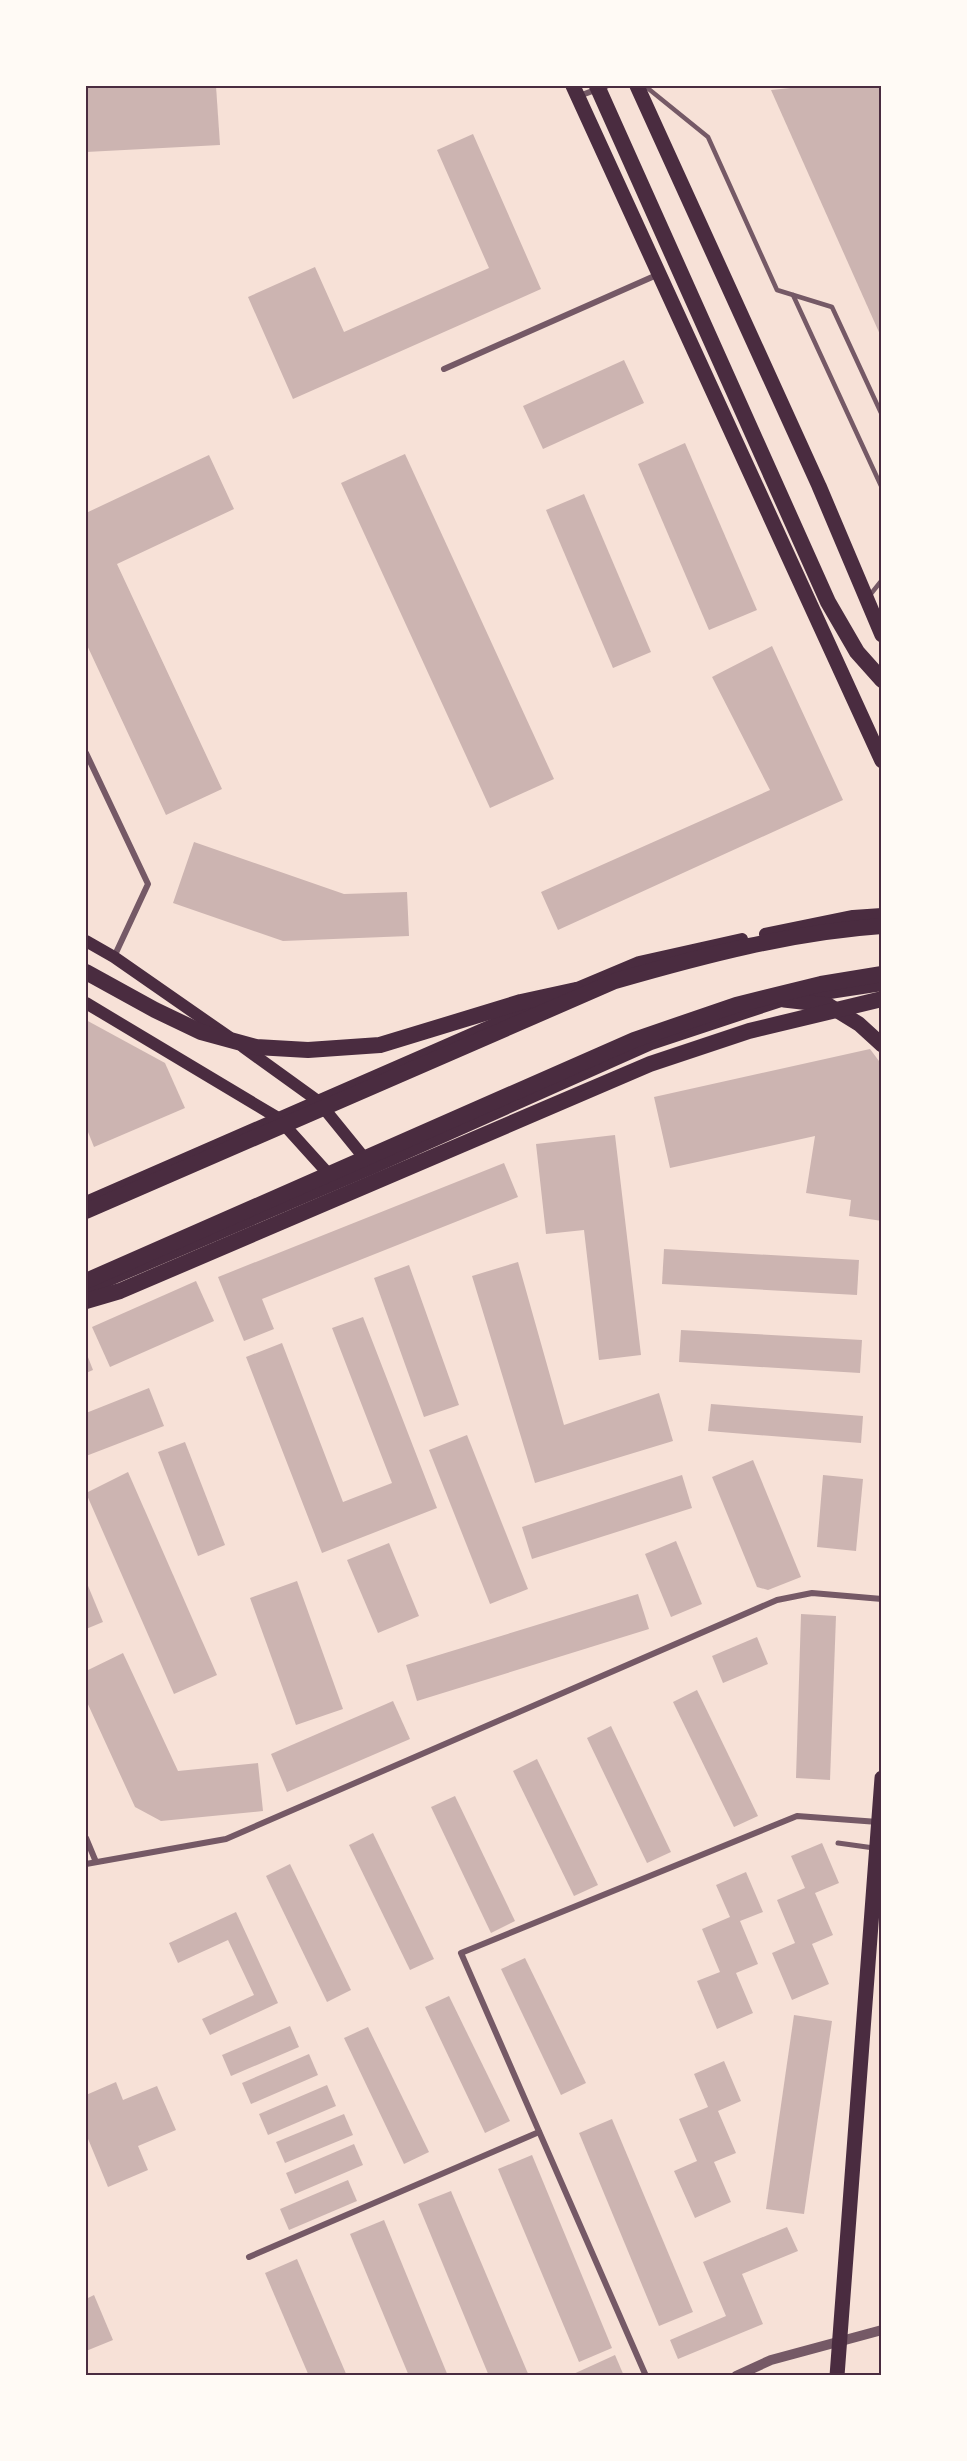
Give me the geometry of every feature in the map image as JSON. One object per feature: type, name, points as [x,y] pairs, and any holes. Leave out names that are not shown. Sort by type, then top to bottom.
[{"type":"highway","points":[[597,86],[828,602],[857,652],[882,681]]},
{"type":"highway","points":[[86,972],[201,1032],[256,1047],[308,1050],[380,1046],[521,1002],[615,981],[680,962],[825,931],[882,926]]},
{"type":"highway","points":[[86,1281],[634,1040],[746,1002],[821,984],[882,974]]},
{"type":"highway","points":[[86,1211],[615,981]]},
{"type":"highway","points":[[86,1300],[131,1287],[650,1064],[749,1030],[879,1000]]},
{"type":"main road","points":[[637,86],[819,486],[882,635]]},
{"type":"main road","points":[[576,91],[882,761]]},
{"type":"main road","points":[[86,1202],[639,962],[853,916],[882,914]]},
{"type":"main road","points":[[86,941],[114,957],[318,1101],[373,1168]]},
{"type":"main road","points":[[86,1290],[373,1168],[651,1044],[784,1000],[882,985]]},
{"type":"main road","points":[[784,1000],[828,1005],[859,1024],[882,1045]]},
{"type":"main road","points":[[86,1003],[278,1118],[337,1183]]},
{"type":"main road","points":[[837,2376],[882,1778]]},
{"type":"street","points":[[576,91],[606,86]]},
{"type":"street","points":[[444,369],[660,274]]},
{"type":"street","points":[[86,753],[148,884],[114,957]]},
{"type":"street","points":[[86,1864],[226,1839],[777,1600],[812,1593],[882,1599]]},
{"type":"street","points":[[646,2376],[460,1953],[796,1816],[878,1822]]},
{"type":"street","points":[[86,1838],[96,1862]]},
{"type":"street","points":[[838,1843],[882,1849]]},
{"type":"street","points":[[249,2257],[539,2132]]},
{"type":"street","points":[[736,2376],[771,2360],[882,2330]]},
{"type":"lane","points":[[645,86],[708,137],[777,290],[832,307],[882,415]]},
{"type":"lane","points":[[793,295],[882,488]]},
{"type":"lane","points":[[867,600],[882,580]]},
{"type":"building","points":[[86,86],[216,86],[220,145],[86,152]]},
{"type":"building","points":[[810,86],[882,86],[882,339],[771,90]]},
{"type":"building","points":[[473,134],[541,289],[293,399],[248,297],[315,267],[344,332],[489,268],[437,150]]},
{"type":"building","points":[[624,360],[644,403],[543,449],[523,406]]},
{"type":"building","points":[[685,443],[757,610],[709,630],[638,464]]},
{"type":"building","points":[[405,454],[554,779],[490,808],[341,483]]},
{"type":"building","points":[[209,455],[234,509],[117,564],[222,789],[166,815],[86,643],[86,513]]},
{"type":"building","points":[[584,494],[651,652],[613,668],[546,510]]},
{"type":"building","points":[[772,646],[843,800],[558,930],[541,892],[770,790],[712,677]]},
{"type":"building","points":[[194,842],[344,894],[407,892],[409,936],[283,941],[173,903]]},
{"type":"building","points":[[86,1020],[165,1063],[185,1108],[94,1147],[86,1127]]},
{"type":"building","points":[[870,1049],[882,1065],[882,1221],[849,1216],[851,1200],[806,1193],[815,1136],[670,1168],[654,1097]]},
{"type":"building","points":[[615,1135],[641,1355],[599,1360],[584,1230],[546,1234],[536,1144]]},
{"type":"building","points":[[504,1163],[518,1197],[262,1299],[274,1329],[244,1341],[218,1277]]},
{"type":"building","points":[[664,1249],[859,1260],[857,1295],[662,1284]]},
{"type":"building","points":[[518,1262],[564,1425],[659,1393],[673,1441],[535,1483],[472,1276]]},
{"type":"building","points":[[409,1265],[459,1405],[424,1417],[374,1278]]},
{"type":"building","points":[[196,1281],[214,1321],[110,1367],[92,1327]]},
{"type":"building","points":[[363,1317],[437,1508],[322,1553],[246,1357],[282,1343],[343,1502],[392,1483],[332,1328]]},
{"type":"building","points":[[681,1330],[862,1340],[860,1373],[679,1362]]},
{"type":"building","points":[[86,1352],[93,1370],[86,1373]]},
{"type":"building","points":[[149,1388],[164,1426],[86,1456],[86,1413]]},
{"type":"building","points":[[711,1404],[863,1416],[861,1443],[708,1431]]},
{"type":"building","points":[[467,1435],[528,1589],[490,1604],[429,1450]]},
{"type":"building","points":[[185,1442],[225,1545],[198,1556],[158,1452]]},
{"type":"building","points":[[753,1460],[801,1577],[768,1590],[757,1587],[712,1477]]},
{"type":"building","points":[[128,1472],[217,1675],[174,1694],[86,1493]]},
{"type":"building","points":[[682,1475],[692,1508],[532,1559],[522,1527]]},
{"type":"building","points":[[823,1475],[863,1479],[856,1551],[817,1547]]},
{"type":"building","points":[[676,1541],[702,1604],[671,1617],[645,1554]]},
{"type":"building","points":[[389,1543],[419,1616],[378,1633],[347,1560]]},
{"type":"building","points":[[86,1581],[103,1622],[86,1629]]},
{"type":"building","points":[[297,1581],[343,1709],[296,1725],[250,1598]]},
{"type":"building","points":[[638,1594],[649,1629],[417,1701],[406,1665]]},
{"type":"building","points":[[801,1614],[836,1616],[830,1780],[796,1778]]},
{"type":"building","points":[[757,1637],[768,1664],[723,1683],[712,1656]]},
{"type":"building","points":[[123,1653],[178,1771],[258,1763],[263,1811],[161,1821],[135,1807],[86,1700],[86,1671]]},
{"type":"building","points":[[697,1690],[758,1816],[734,1827],[673,1702]]},
{"type":"building","points":[[393,1701],[410,1739],[287,1792],[271,1754]]},
{"type":"building","points":[[611,1726],[671,1852],[647,1863],[587,1738]]},
{"type":"building","points":[[537,1759],[598,1885],[574,1896],[513,1771]]},
{"type":"building","points":[[455,1796],[515,1921],[491,1933],[431,1807]]},
{"type":"building","points":[[373,1833],[434,1959],[410,1970],[349,1845]]},
{"type":"building","points":[[822,1843],[839,1883],[815,1893],[833,1935],[812,1944],[829,1984],[792,2000],[772,1953],[795,1943],[777,1900],[805,1888],[791,1856]]},
{"type":"building","points":[[290,1864],[351,1990],[327,2002],[266,1876]]},
{"type":"building","points":[[746,1872],[763,1912],[740,1921],[758,1964],[736,1973],[753,2013],[717,2029],[697,1981],[720,1972],[702,1929],[730,1917],[716,1885]]},
{"type":"building","points":[[236,1912],[278,2003],[210,2035],[202,2019],[254,1995],[228,1940],[178,1963],[169,1943]]},
{"type":"building","points":[[525,1958],[586,2083],[561,2095],[501,1969]]},
{"type":"building","points":[[449,1996],[510,2121],[485,2133],[425,2007]]},
{"type":"building","points":[[794,2015],[832,2021],[804,2214],[766,2209]]},
{"type":"building","points":[[290,2026],[299,2047],[231,2076],[222,2055]]},
{"type":"building","points":[[368,2027],[429,2152],[404,2164],[344,2038]]},
{"type":"building","points":[[309,2054],[318,2075],[251,2104],[242,2083]]},
{"type":"building","points":[[724,2061],[741,2101],[718,2111],[736,2153],[714,2162],[731,2202],[695,2218],[674,2171],[697,2161],[679,2119],[708,2107],[694,2074]]},
{"type":"building","points":[[116,2082],[123,2100],[157,2086],[176,2130],[138,2146],[148,2170],[108,2187],[86,2134],[86,2095]]},
{"type":"building","points":[[327,2085],[336,2106],[268,2135],[259,2114]]},
{"type":"building","points":[[344,2114],[353,2135],[285,2163],[276,2142]]},
{"type":"building","points":[[612,2119],[693,2312],[659,2326],[579,2133]]},
{"type":"building","points":[[354,2144],[363,2165],[295,2194],[286,2173]]},
{"type":"building","points":[[532,2155],[612,2348],[579,2362],[498,2169]]},
{"type":"building","points":[[348,2180],[357,2201],[289,2230],[280,2209]]},
{"type":"building","points":[[451,2191],[529,2376],[489,2376],[418,2204]]},
{"type":"building","points":[[384,2220],[448,2376],[409,2376],[350,2234]]},
{"type":"building","points":[[787,2227],[798,2251],[742,2274],[763,2324],[678,2359],[670,2340],[726,2316],[703,2262]]},
{"type":"building","points":[[297,2259],[347,2376],[309,2376],[265,2273]]},
{"type":"building","points":[[94,2295],[113,2340],[86,2351],[86,2299]]},
{"type":"building","points":[[615,2355],[624,2376],[569,2376]]}]
